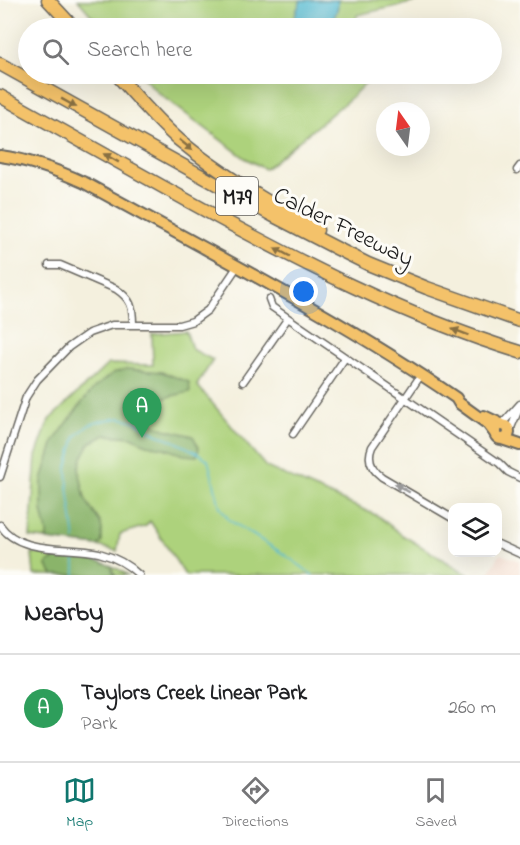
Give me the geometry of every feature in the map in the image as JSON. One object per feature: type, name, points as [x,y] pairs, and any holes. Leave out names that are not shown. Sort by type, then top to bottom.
[{"type":"highway","points":[[48,0],[65,18]]},
{"type":"highway","name":"Calder Freeway","points":[[0,64],[18,74]]},
{"type":"highway","name":"Calder Freeway","points":[[36,84],[309,235],[368,264],[482,309],[520,321]]},
{"type":"highway","points":[[125,84],[179,139],[261,197],[393,270],[482,309]]},
{"type":"highway","name":"Calder Freeway","points":[[0,98],[335,279],[418,316],[520,352]]},
{"type":"main road","points":[[0,156],[33,162],[74,178],[237,267],[384,350],[456,398],[459,403],[488,424],[520,440]]},
{"type":"main road","points":[[504,431],[520,446]]},
{"type":"street","points":[[49,265],[60,265],[116,289],[129,301],[133,324]]},
{"type":"street","points":[[0,477],[23,404],[37,380],[69,347],[89,333],[112,325],[179,325],[193,321],[208,310],[237,267]]},
{"type":"street","points":[[269,299],[271,306],[499,463],[508,472],[520,478]]},
{"type":"street","points":[[243,382],[288,318]]},
{"type":"street","points":[[293,434],[345,358]]},
{"type":"street","points":[[421,375],[372,447],[370,455],[372,467],[382,477],[448,515]]},
{"type":"street","points":[[504,431],[520,405]]},
{"type":"street","points":[[0,525],[10,536],[22,543],[102,554],[125,563],[139,575]]},
{"type":"street","points":[[502,546],[520,554]]},
{"type":"shaded area","points":[[502,555],[520,561],[520,575],[488,575]]},
{"type":"green space","points":[[78,0],[424,0],[357,15],[357,18],[93,18]]},
{"type":"green space","points":[[149,84],[365,84],[265,169],[245,158],[158,93]]},
{"type":"green space","points":[[186,331],[192,349],[213,360],[197,385],[266,467],[378,516],[402,535],[469,575],[185,575],[150,521],[146,526],[120,534],[117,551],[98,546],[30,537],[36,456],[49,420],[108,364],[153,365],[152,334]]},
{"type":"green space","points":[[127,369],[162,372],[189,382],[190,392],[146,404],[144,411],[155,425],[193,436],[199,448],[197,456],[184,455],[147,445],[132,437],[105,435],[90,443],[79,469],[85,498],[100,522],[102,542],[98,546],[47,540],[42,511],[42,480],[54,441],[94,388],[113,373]]},
{"type":"green space","points":[[32,553],[94,560],[128,575],[34,575]]},
{"type":"green space","points":[[60,555],[112,566],[116,575],[53,575],[47,563]]},
{"type":"water","points":[[301,0],[338,0],[333,18],[295,18]]},
{"type":"waterway","points":[[75,540],[67,467],[76,436],[89,425],[120,418],[134,421],[208,460],[220,507],[229,520],[313,575]]},
{"type":"waterway","points":[[75,559],[75,575]]},
{"type":"place","name":"Taylors Creek Linear Park","points":[[142,438]]}]
